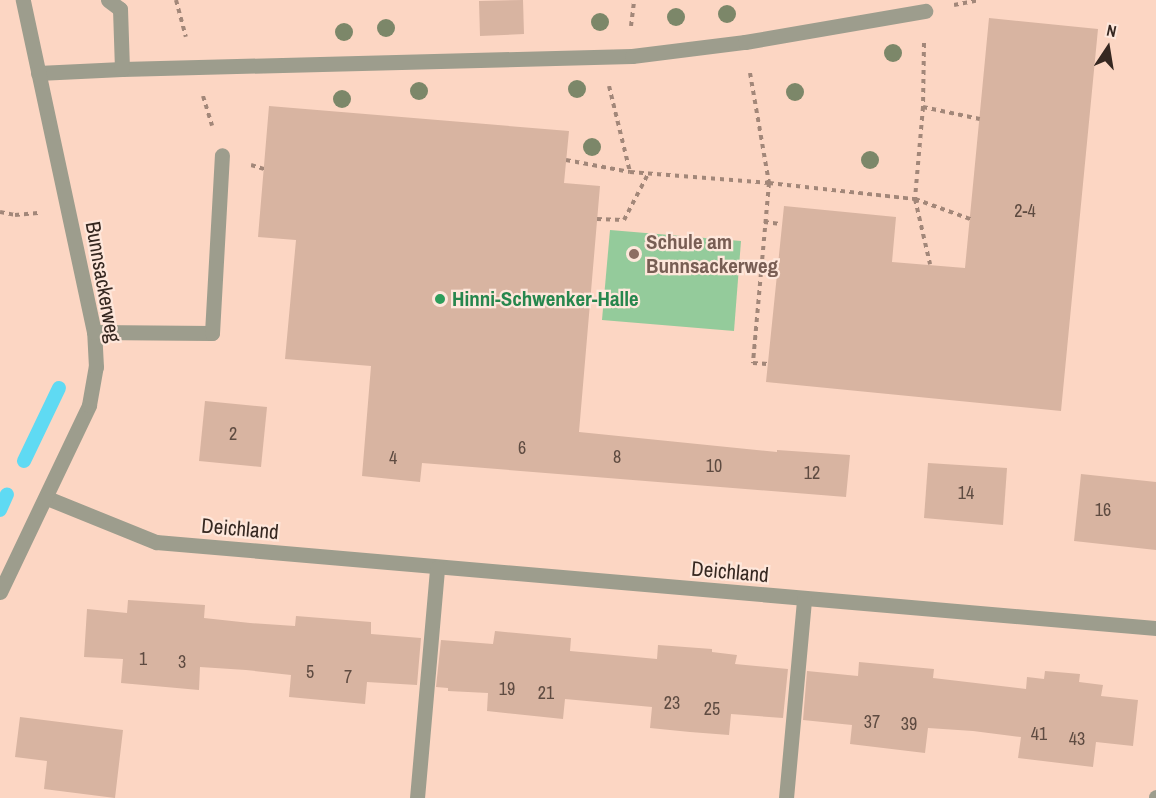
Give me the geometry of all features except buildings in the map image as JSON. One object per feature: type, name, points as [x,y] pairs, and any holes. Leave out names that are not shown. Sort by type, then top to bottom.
[{"type":"street","name":"Bunnsackerweg","points":[[0,592],[89,405],[96,367],[94,332],[23,0]]},
{"type":"street","points":[[108,0],[120,9],[122,69]]},
{"type":"street","points":[[38,73],[632,56],[745,42],[925,11]]},
{"type":"street","points":[[94,332],[212,333],[222,156]]},
{"type":"street","name":"Deichland","points":[[46,498],[156,542],[1156,628]]},
{"type":"street","points":[[417,798],[438,568]]},
{"type":"street","points":[[786,798],[804,599]]},
{"type":"path","points":[[930,264],[915,199],[923,107],[925,11],[980,0]]},
{"type":"path","points":[[745,42],[769,183],[753,363],[768,364]]},
{"type":"path","points":[[602,56],[630,172]]},
{"type":"path","points":[[923,107],[980,119]]},
{"type":"path","points":[[566,160],[630,172],[769,183],[915,199],[970,219]]},
{"type":"path","points":[[597,219],[624,220],[648,174]]},
{"type":"path","points":[[0,212],[15,215],[68,209]]},
{"type":"path","points":[[764,222],[781,224]]},
{"type":"green space","points":[[610,230],[741,241],[734,331],[602,320]]},
{"type":"waterway","points":[[24,461],[59,388]]},
{"type":"waterway","points":[[0,510],[7,494]]},
{"type":"place","name":"Schule am Bunnsackerweg","points":[[634,254]]},
{"type":"place","name":"Hinni-Schwenker-Halle","points":[[440,299]]}]
